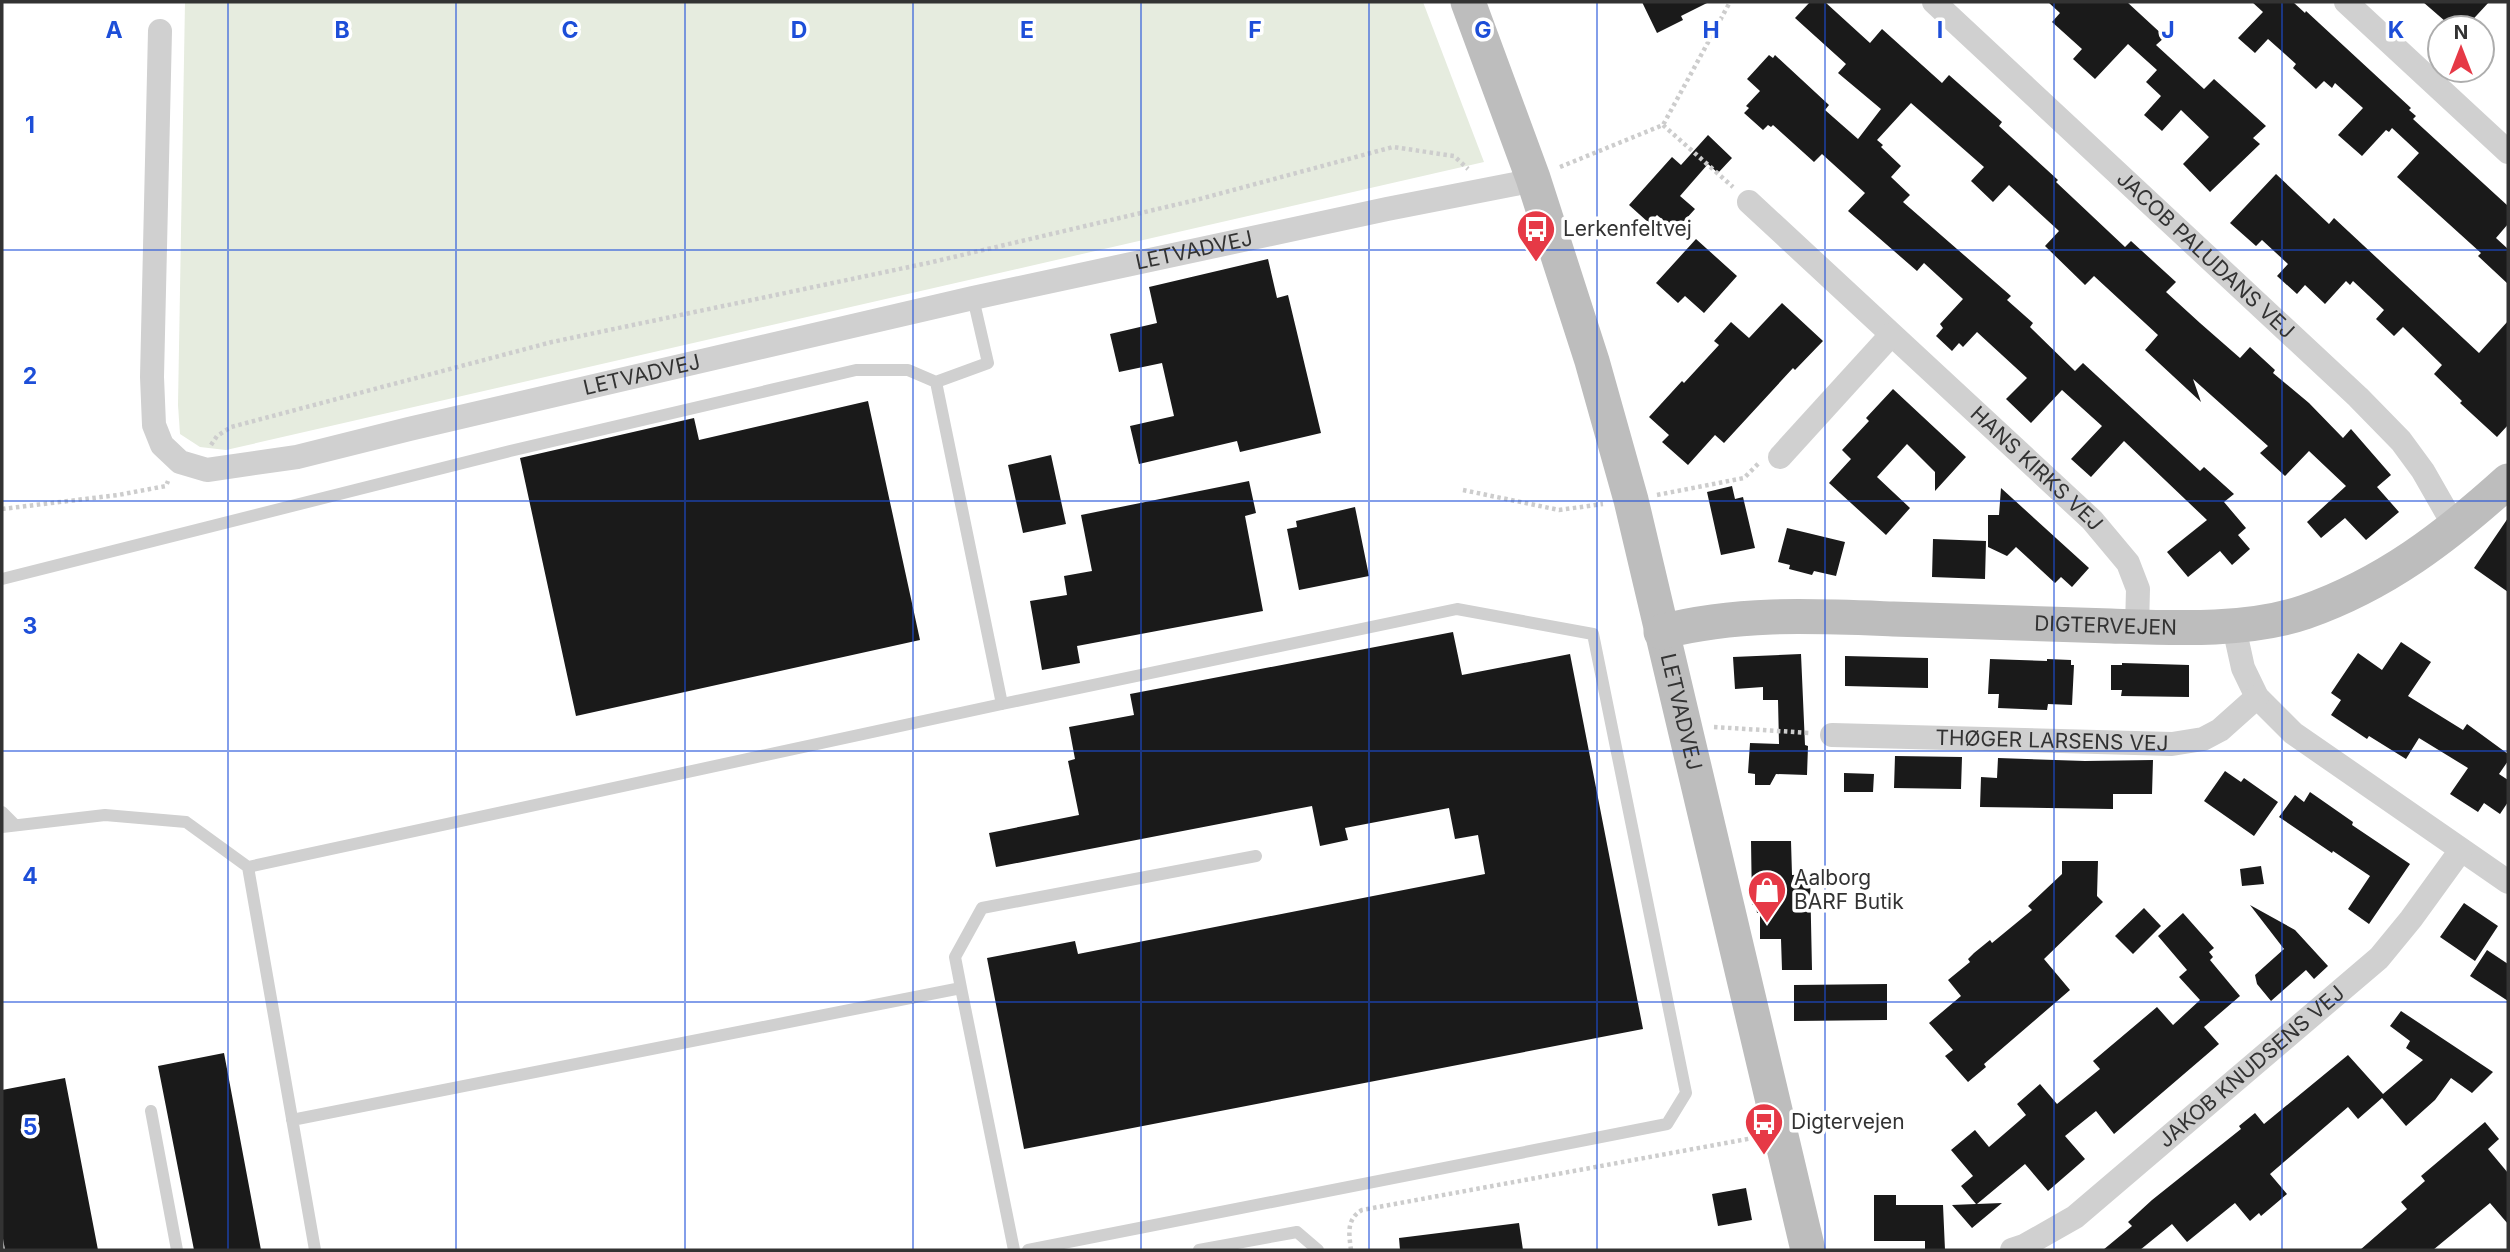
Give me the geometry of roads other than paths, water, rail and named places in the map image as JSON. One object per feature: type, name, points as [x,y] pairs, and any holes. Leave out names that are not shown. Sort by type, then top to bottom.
[{"type":"street","name":"LETVADVEJ","points":[[1468,2],[1533,178],[1592,361],[1632,500],[1808,1250]]},
{"type":"street","name":"JACOB PALUDANS VEJ","points":[[1934,2],[2358,397],[2401,441],[2423,471],[2455,527]]},
{"type":"street","points":[[2346,2],[2508,152]]},
{"type":"street","name":"LETVADVEJ","points":[[160,31],[152,377],[154,425],[162,445],[188,464],[207,470],[298,457],[973,298],[1533,178]]},
{"type":"street","name":"HANS KIRKS VEJ","points":[[1749,202],[2092,520],[2128,564],[2138,589],[2137,627]]},
{"type":"street","points":[[1780,457],[1891,335]]},
{"type":"street","name":"DIGTERVEJEN","points":[[1661,632],[1714,621],[1796,615],[2137,627],[2234,627],[2303,613],[2366,588],[2412,561],[2507,485]]},
{"type":"street","points":[[2234,627],[2243,667],[2257,697],[2293,733],[2508,882]]},
{"type":"street","name":"THØGER LARSENS VEJ","points":[[1832,735],[2172,744],[2203,739],[2220,730],[2257,697]]},
{"type":"street","name":"JAKOB KNUDSENS VEJ","points":[[2012,1250],[2076,1217],[2379,958],[2461,850]]},
{"type":"lane","points":[[2,579],[510,451],[856,370],[908,370],[936,382],[988,363],[973,298]]},
{"type":"lane","points":[[936,382],[1002,704]]},
{"type":"lane","points":[[248,867],[1457,609],[1593,634],[1686,1093],[1667,1124],[1028,1250]]},
{"type":"lane","points":[[2,812],[15,825]]},
{"type":"lane","points":[[2,827],[105,815],[186,822],[248,867],[315,1250]]},
{"type":"lane","points":[[1014,1250],[955,957],[982,908],[1256,856]]},
{"type":"lane","points":[[292,1120],[961,988]]},
{"type":"lane","points":[[151,1111],[177,1250]]},
{"type":"lane","points":[[1199,1250],[1297,1232],[1318,1250]]},
{"type":"place","name":"Lerkenfeltvej","points":[[1536,263]]},
{"type":"place","name":"Aalborg BARF Butik","points":[[1767,924]]},
{"type":"place","name":"Digtervejen","points":[[1764,1156]]}]
